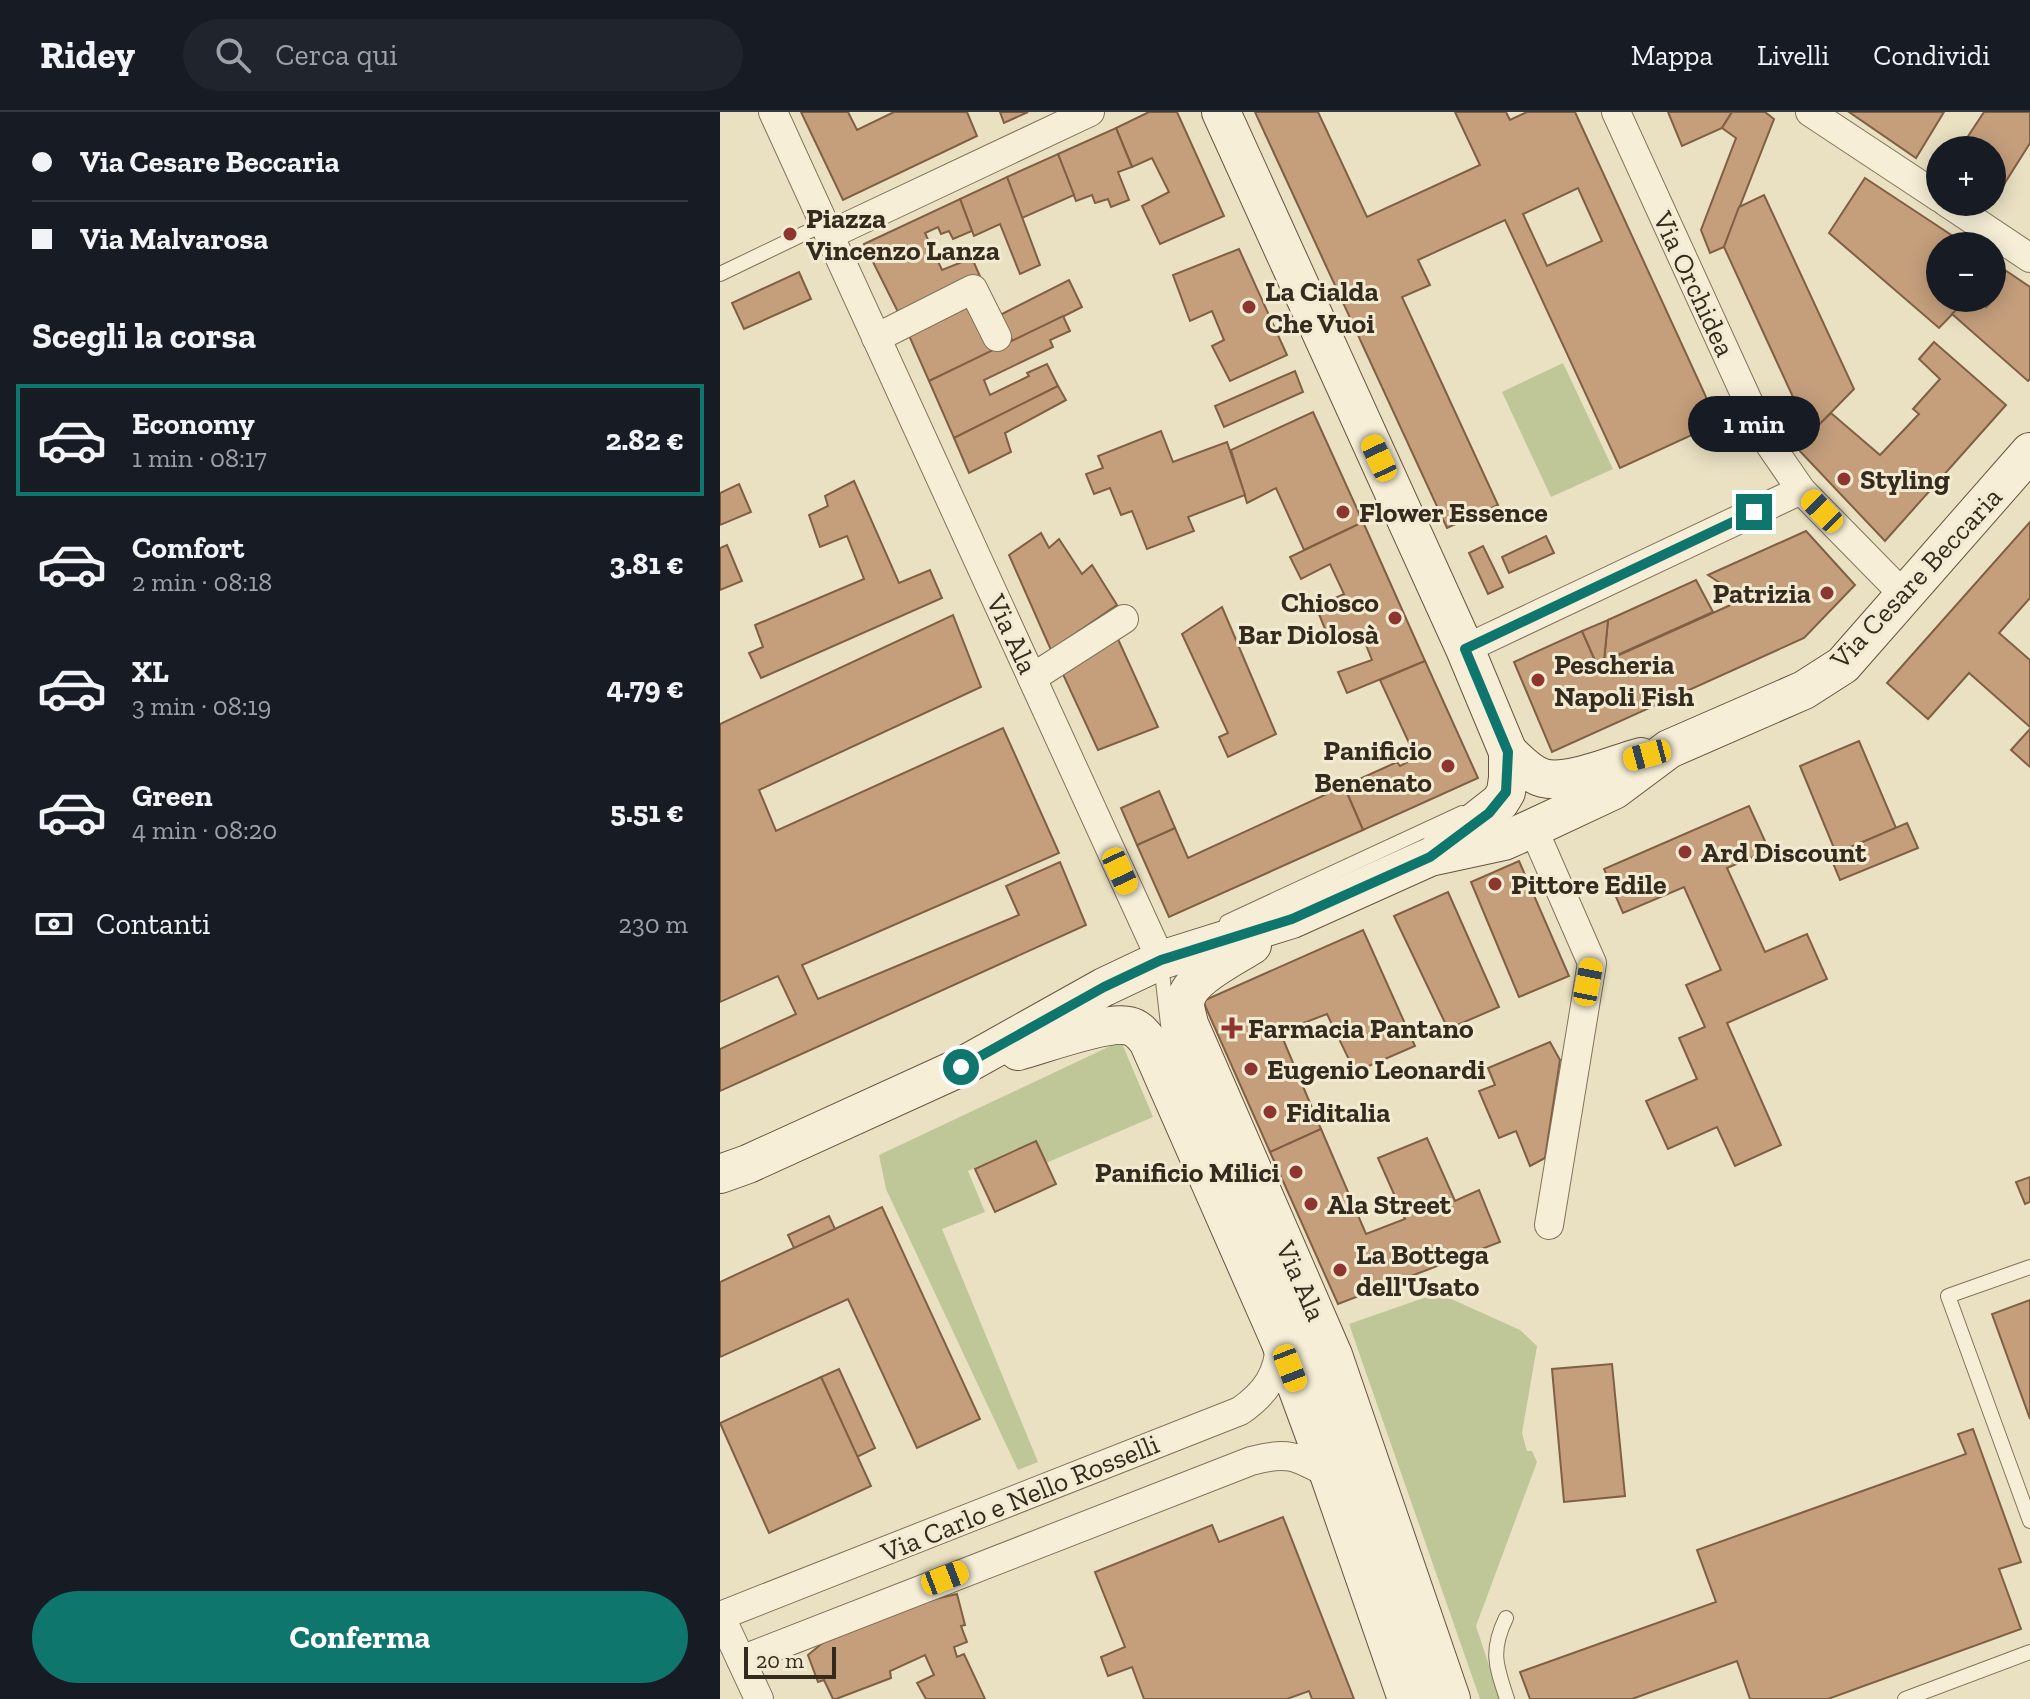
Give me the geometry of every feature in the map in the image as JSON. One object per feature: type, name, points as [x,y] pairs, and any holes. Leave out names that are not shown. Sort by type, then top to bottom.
[{"type":"main road","points":[[1221,112],[1465,649],[1508,752],[1506,792],[1489,813],[1430,857]]},
{"type":"main road","name":"Via Cesare Beccaria","points":[[729,1173],[961,1067],[1104,987],[1161,960],[1292,919],[1430,857],[1504,841],[1614,790],[1669,749],[1804,690],[1843,665],[2030,452]]},
{"type":"main road","points":[[1508,752],[1543,778],[1564,779],[1669,749]]},
{"type":"main road","name":"Via Ala","points":[[1292,919],[1195,982],[1188,992],[1185,1005],[1189,1024],[1333,1355],[1451,1699]]},
{"type":"main road","name":"Via Ala","points":[[961,1067],[1108,1026],[1126,1025],[1139,1030],[1148,1041],[1280,1341],[1407,1699]]},
{"type":"street","name":"Via Ala","points":[[773,112],[836,228],[862,308],[1161,960]]},
{"type":"street","points":[[836,228],[1090,112]]},
{"type":"street","name":"Via Orchidea","points":[[1616,112],[1764,436],[1801,490],[1904,595]]},
{"type":"street","points":[[1810,112],[1926,189]]},
{"type":"street","points":[[1967,216],[2030,258]]},
{"type":"street","points":[[876,338],[973,289],[997,337]]},
{"type":"street","points":[[1465,649],[1801,490]]},
{"type":"street","points":[[1032,678],[1124,619]]},
{"type":"street","points":[[1533,828],[1592,963],[1549,1225]]},
{"type":"street","name":"Via Carlo e Nello Rosselli","points":[[722,1625],[1240,1411],[1266,1390],[1279,1359],[1280,1341]]},
{"type":"street","name":"Via Carlo e Nello Rosselli","points":[[741,1660],[1251,1461],[1279,1453],[1302,1459],[1329,1474]]},
{"type":"street","points":[[722,1625],[759,1699]]},
{"type":"lane","points":[[720,274],[836,228]]},
{"type":"lane","points":[[1429,1699],[1314,1365],[1169,1033],[1161,960],[1194,937],[1506,792],[1543,778]]},
{"type":"lane","points":[[2030,1267],[1948,1296],[2030,1521]]},
{"type":"lane","points":[[1506,1618],[1495,1640],[1498,1674],[1507,1699]]},
{"type":"lane","points":[[1905,1699],[2030,1652]]},
{"type":"green space","points":[[1563,363],[1613,469],[1551,497],[1502,392]]},
{"type":"green space","points":[[1121,1041],[1153,1117],[1046,1163],[1035,1141],[968,1171],[985,1212],[942,1229],[1038,1462],[1018,1470],[886,1189],[879,1155]]},
{"type":"green space","points":[[1438,1293],[1520,1330],[1537,1346],[1522,1433],[1527,1451],[1532,1451],[1537,1462],[1476,1626],[1500,1699],[1480,1699],[1349,1324]]},
{"type":"building","points":[[801,112],[848,112],[857,130],[894,112],[967,112],[977,136],[843,200]]},
{"type":"building","points":[[1000,112],[1028,112],[1004,123]]},
{"type":"building","points":[[1149,112],[1177,112],[1224,216],[1160,244],[1142,206],[1169,192],[1152,158],[1132,167],[1116,128]]},
{"type":"building","points":[[1255,112],[1318,112],[1367,217],[1480,165],[1455,112],[1506,112],[1510,120],[1527,112],[1575,112],[1718,423],[1620,468],[1505,220],[1418,260],[1430,285],[1402,297],[1498,505],[1447,528]],"holes":[[[1578,188],[1602,241],[1547,266],[1523,214]]]},
{"type":"building","points":[[1668,112],[1732,112],[1722,128],[1682,146]]},
{"type":"building","points":[[1732,112],[1765,112],[1774,119],[1724,247],[1710,253],[1701,230],[1736,138],[1722,128]]},
{"type":"building","points":[[1849,112],[1944,112],[1929,136],[1926,136],[1916,158]]},
{"type":"building","points":[[1984,112],[2030,112],[2030,143],[2006,181],[2006,136],[1968,136]]},
{"type":"building","points":[[1116,128],[1132,167],[1118,172],[1129,200],[1111,207],[1108,199],[1095,203],[1092,195],[1076,201],[1058,154]]},
{"type":"building","points":[[1058,154],[1074,195],[1022,218],[1007,177]]},
{"type":"building","points":[[1007,177],[1040,265],[1020,274],[1000,224],[974,236],[960,199]]},
{"type":"building","points":[[1865,178],[1947,232],[1926,232],[1926,312],[1954,312],[1939,328],[1829,233]]},
{"type":"building","points":[[1764,195],[1854,389],[1810,434],[1724,247],[1739,207]]},
{"type":"building","points":[[960,199],[972,231],[953,239],[949,231],[941,234],[938,227],[925,233],[942,270],[972,258],[982,281],[900,316],[864,244]]},
{"type":"building","points":[[1239,249],[1287,355],[1230,381],[1212,346],[1224,340],[1212,311],[1190,321],[1173,275]]},
{"type":"building","points":[[2006,271],[2030,287],[2030,379],[2028,381],[1952,314],[2006,312]]},
{"type":"building","points":[[799,272],[811,299],[744,329],[732,303]]},
{"type":"building","points":[[1069,280],[1082,307],[1013,342],[1000,315]]},
{"type":"building","points":[[970,301],[994,351],[929,381],[907,331]]},
{"type":"building","points":[[1063,316],[1070,331],[1050,340],[1053,347],[984,380],[990,395],[1047,364],[1058,386],[954,438],[929,381]]},
{"type":"building","points":[[1934,342],[2006,405],[1885,541],[1796,447],[1831,413],[1880,455],[1919,414],[1913,409],[1940,379],[1919,359]]},
{"type":"building","points":[[1295,371],[1303,392],[1224,427],[1215,406]]},
{"type":"building","points":[[1058,386],[1066,400],[1005,433],[1011,452],[969,473],[954,438]]},
{"type":"building","points":[[1313,412],[1363,522],[1304,550],[1276,488],[1247,503],[1231,450]]},
{"type":"building","points":[[1161,431],[1173,462],[1227,442],[1245,495],[1188,517],[1194,531],[1147,549],[1132,511],[1121,515],[1110,488],[1094,494],[1086,474],[1103,468],[1098,456]]},
{"type":"building","points":[[854,481],[899,583],[930,570],[942,598],[761,678],[749,653],[763,647],[755,625],[864,579],[847,536],[820,547],[809,515],[828,506],[825,496]]},
{"type":"building","points":[[739,484],[751,512],[720,525],[720,493]]},
{"type":"building","points":[[1363,522],[1425,661],[1347,693],[1338,672],[1372,660],[1360,630],[1330,641],[1316,607],[1344,594],[1330,564],[1301,579],[1290,557]]},
{"type":"building","points":[[2030,522],[2030,598],[1999,633],[2030,660],[2030,727],[1969,673],[1928,719],[1887,683]]},
{"type":"building","points":[[1806,531],[1855,585],[1804,638],[1552,752],[1514,662],[1582,631],[1597,665],[1744,599],[1708,575]]},
{"type":"building","points":[[1041,533],[1049,548],[1059,539],[1082,574],[1092,565],[1117,605],[1051,650],[1009,555]]},
{"type":"building","points":[[1546,536],[1554,553],[1509,573],[1502,557]]},
{"type":"building","points":[[727,545],[742,581],[720,590],[720,548]]},
{"type":"building","points":[[1483,546],[1503,587],[1488,594],[1469,553]]},
{"type":"building","points":[[1696,580],[1713,612],[1604,661],[1608,620]]},
{"type":"building","points":[[1222,607],[1276,734],[1228,757],[1219,737],[1228,733],[1182,634]]},
{"type":"building","points":[[953,615],[981,687],[759,790],[776,831],[1003,728],[1059,853],[802,965],[818,999],[1019,915],[1006,886],[1060,862],[1086,925],[720,1091],[720,1049],[796,1014],[778,976],[720,1002],[720,724]]},
{"type":"building","points":[[1608,620],[1604,661],[1597,665],[1582,631]]},
{"type":"building","points":[[1117,637],[1158,727],[1098,750],[1061,670]]},
{"type":"building","points":[[1425,661],[1478,778],[1363,830],[1344,786],[1397,762],[1400,766],[1416,758],[1380,680]]},
{"type":"building","points":[[2030,729],[2030,767],[2011,750]]},
{"type":"building","points":[[1859,741],[1896,828],[1836,853],[1800,766]]},
{"type":"building","points":[[1344,786],[1363,830],[1169,917],[1137,845],[1175,828],[1188,858]]},
{"type":"building","points":[[1159,791],[1175,828],[1137,845],[1121,808]]},
{"type":"building","points":[[1749,806],[1769,850],[1727,868],[1765,952],[1807,934],[1827,979],[1727,1023],[1781,1145],[1735,1166],[1717,1127],[1668,1149],[1646,1101],[1697,1079],[1679,1038],[1705,1027],[1686,985],[1721,970],[1684,887],[1623,913],[1604,869]]},
{"type":"building","points":[[1907,823],[1918,848],[1840,880],[1830,856]]},
{"type":"building","points":[[1519,861],[1569,976],[1519,997],[1471,882]]},
{"type":"building","points":[[1448,892],[1499,1007],[1448,1029],[1394,916]]},
{"type":"building","points":[[1363,930],[1415,1046],[1355,1072],[1327,1014],[1280,1032],[1321,1129],[1270,1152],[1203,1001]]},
{"type":"building","points":[[1550,1042],[1560,1060],[1545,1158],[1530,1166],[1516,1131],[1499,1138],[1479,1091],[1495,1085],[1488,1068]]},
{"type":"building","points":[[1321,1129],[1366,1234],[1405,1219],[1378,1158],[1427,1138],[1455,1201],[1479,1190],[1500,1242],[1338,1304],[1270,1152]]},
{"type":"building","points":[[1036,1141],[1056,1184],[995,1212],[975,1169]]},
{"type":"building","points":[[2030,1177],[2030,1202],[2025,1204],[2016,1182]]},
{"type":"building","points":[[882,1207],[980,1419],[917,1448],[848,1299],[720,1357],[720,1282]]},
{"type":"building","points":[[829,1216],[835,1229],[794,1248],[788,1235]]},
{"type":"building","points":[[2030,1300],[2030,1419],[1992,1314]]},
{"type":"building","points":[[1612,1364],[1625,1496],[1564,1502],[1552,1369]]},
{"type":"building","points":[[839,1369],[875,1448],[857,1457],[821,1377]]},
{"type":"building","points":[[821,1377],[871,1486],[769,1533],[720,1423]]},
{"type":"building","points":[[1973,1429],[2021,1562],[1999,1569],[2021,1629],[1828,1699],[1750,1699],[1737,1661],[1632,1699],[1530,1699],[1520,1672],[1716,1602],[1697,1550],[1966,1454],[1958,1434]]},
{"type":"building","points":[[1283,1517],[1354,1699],[1312,1699],[1309,1691],[1287,1699],[1144,1699],[1132,1667],[1108,1676],[1101,1657],[1125,1647],[1095,1572],[1212,1525],[1219,1542]]},
{"type":"building","points":[[957,1594],[965,1625],[961,1626],[967,1642],[954,1647],[957,1657],[964,1654],[985,1699],[926,1699],[917,1683],[934,1675],[925,1655],[890,1671],[891,1678],[836,1699],[833,1699],[824,1680],[818,1682],[808,1655],[825,1641],[935,1599]]},
{"type":"place","name":"Piazza Vincenzo Lanza","points":[[790,234]]},
{"type":"place","name":"La Cialda Che Vuoi","points":[[1249,307]]},
{"type":"place","name":"Styling","points":[[1844,479]]},
{"type":"place","name":"Flower Essence","points":[[1343,512]]},
{"type":"place","name":"Patrizia","points":[[1827,593]]},
{"type":"place","name":"Chiosco Bar Diolosà","points":[[1395,618]]},
{"type":"place","name":"Pescheria Napoli Fish","points":[[1538,680]]},
{"type":"place","name":"Panificio Benenato","points":[[1448,766]]},
{"type":"place","name":"Ard Discount","points":[[1685,852]]},
{"type":"place","name":"Pittore Edile","points":[[1495,884]]},
{"type":"place","name":"Farmacia Pantano","points":[[1232,1028]]},
{"type":"place","name":"Eugenio Leonardi","points":[[1251,1069]]},
{"type":"place","name":"Fiditalia","points":[[1270,1112]]},
{"type":"place","name":"Panificio Milici","points":[[1296,1172]]},
{"type":"place","name":"Ala Street","points":[[1311,1204]]},
{"type":"place","name":"La Bottega dell'Usato","points":[[1340,1270]]},
{"type":"route","points":[[961,1067],[1104,987],[1161,960],[1292,919],[1430,857],[1489,813],[1506,792],[1508,752],[1465,649],[1754,512]]}]
